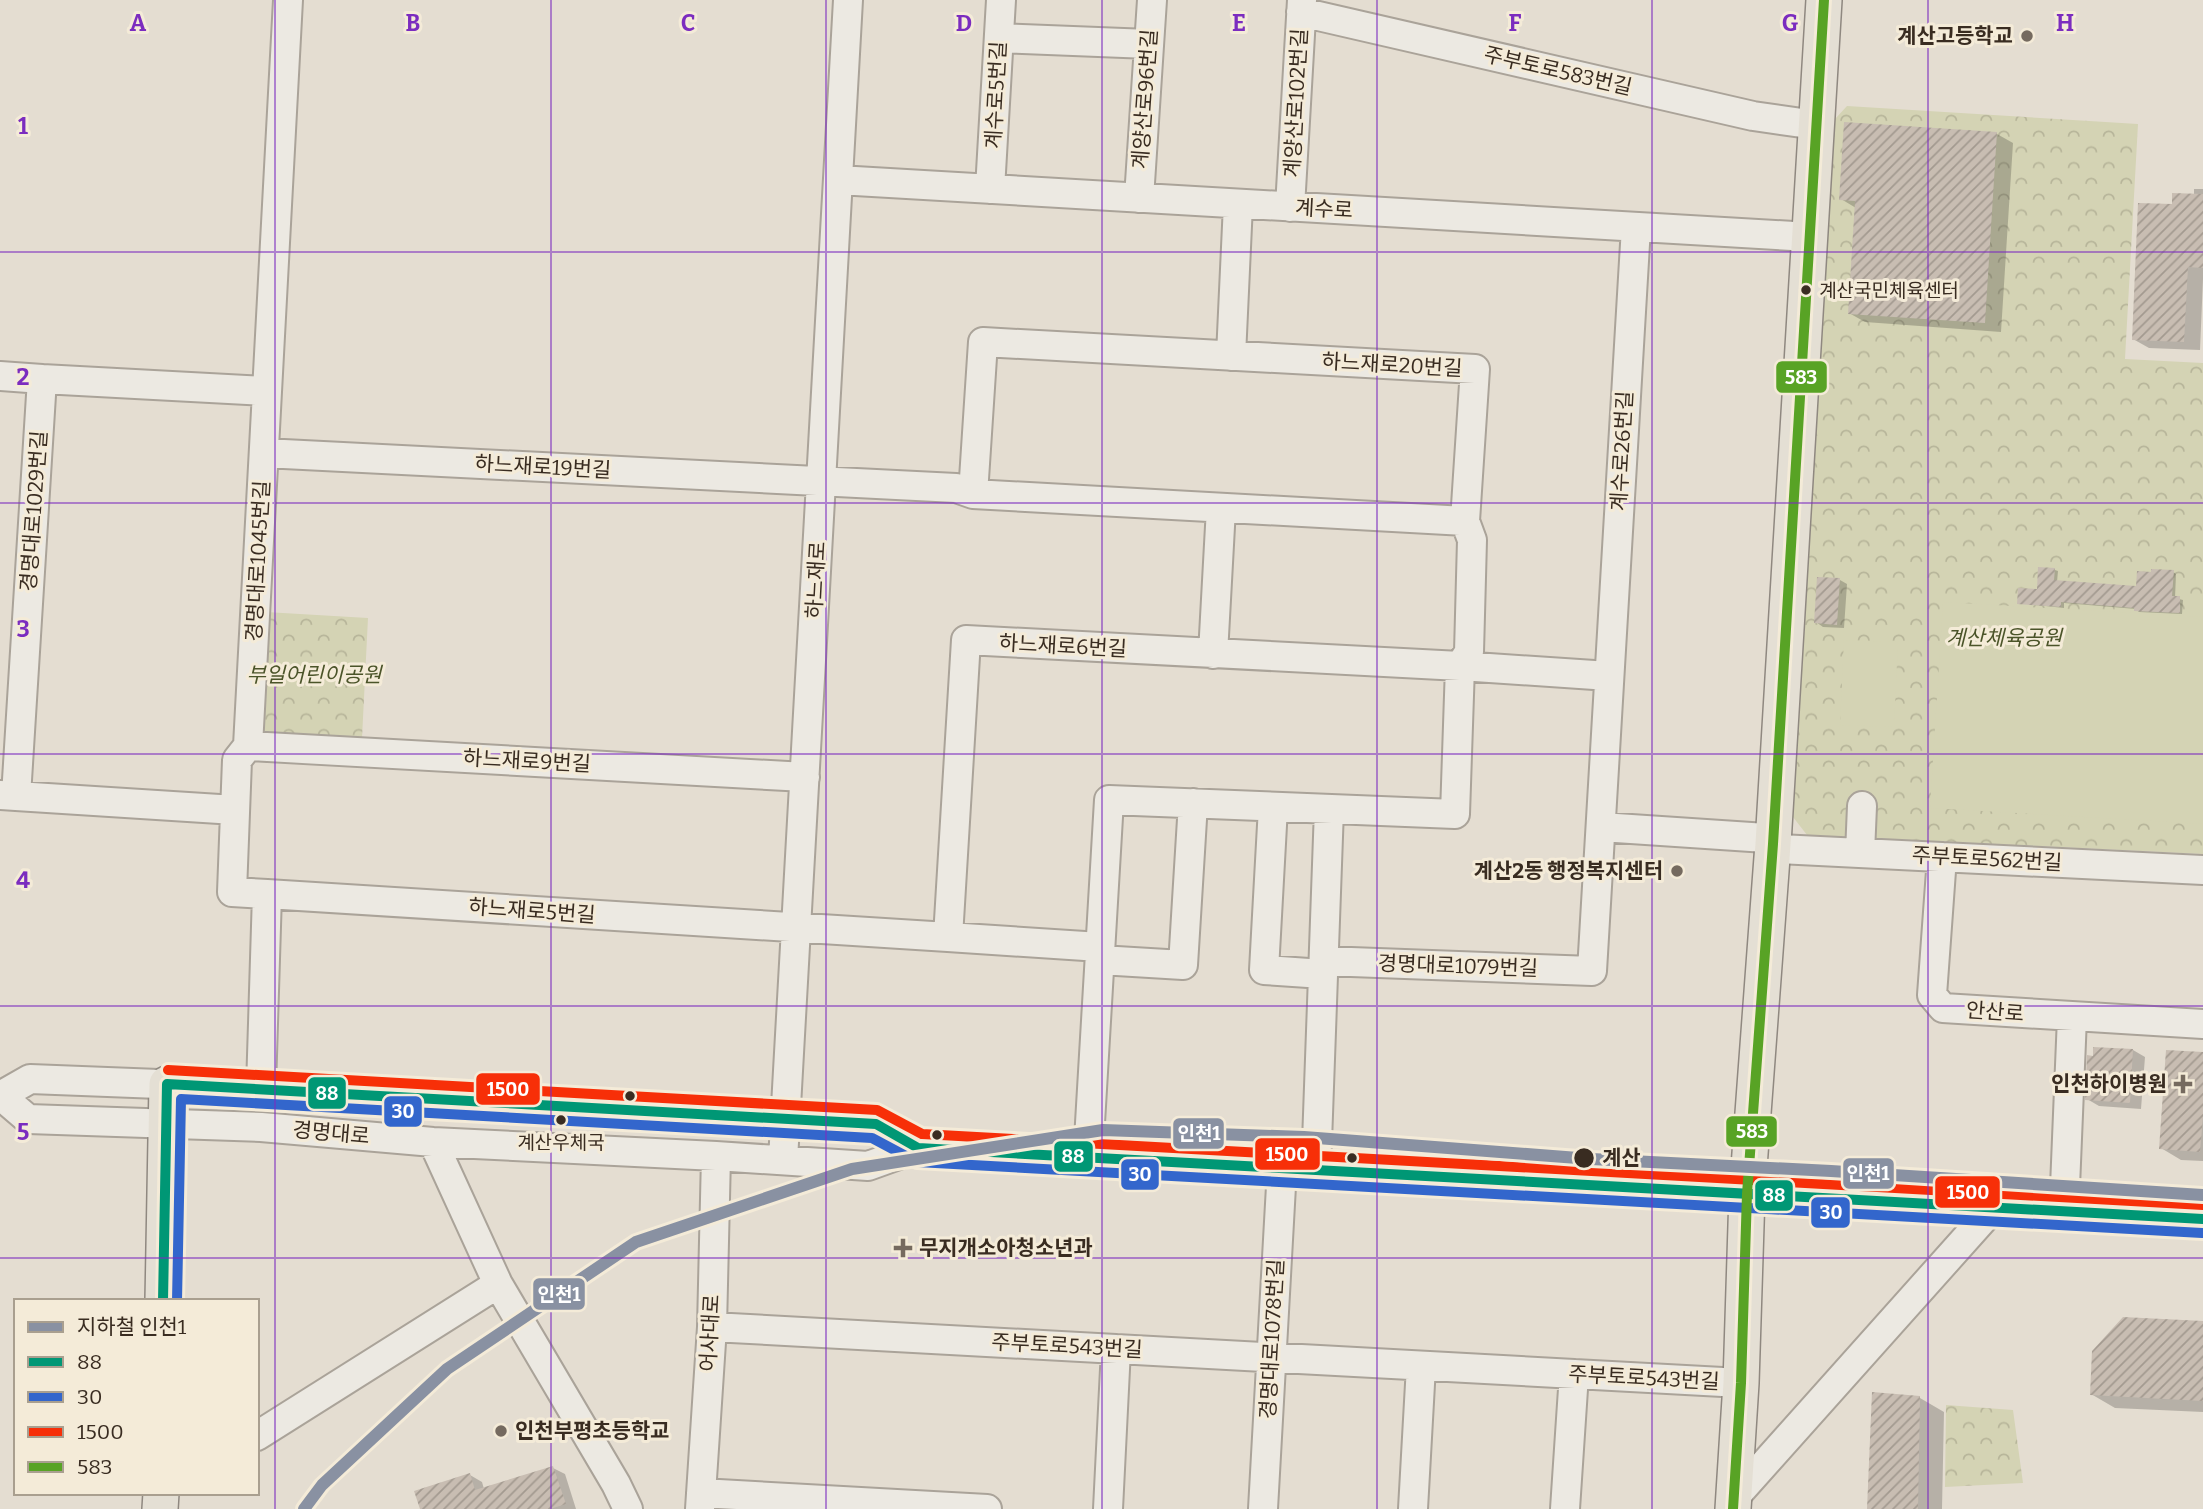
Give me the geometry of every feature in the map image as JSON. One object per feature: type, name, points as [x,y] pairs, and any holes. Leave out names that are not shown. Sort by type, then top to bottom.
[{"type":"main road","points":[[1733,1504],[1741,1383],[1747,1194],[1773,844],[1810,237],[1816,125],[1816,2]]},
{"type":"main road","points":[[163,1299],[167,1084]]},
{"type":"street","name":"경명대로1045번길","points":[[268,894],[232,892],[237,760],[248,746],[288,0]]},
{"type":"street","name":"하느재로","points":[[783,1160],[848,0]]},
{"type":"street","name":"계수로5번길","points":[[990,189],[1001,0]]},
{"type":"street","name":"계양산로96번길","points":[[1139,198],[1152,0]]},
{"type":"street","name":"주부토로583번길","points":[[1301,6],[1753,116],[1816,125]]},
{"type":"street","name":"계양산로102번길","points":[[1290,207],[1301,6]]},
{"type":"street","points":[[999,38],[1149,44]]},
{"type":"street","name":"계수로","points":[[838,180],[1810,237]]},
{"type":"street","points":[[1231,356],[1238,204]]},
{"type":"street","name":"계수로26번길","points":[[1592,971],[1636,227]]},
{"type":"street","name":"하느재로20번길","points":[[973,494],[983,342],[1475,369],[1465,522]]},
{"type":"street","points":[[0,376],[267,391]]},
{"type":"street","name":"경명대로1029번길","points":[[8,796],[42,379]]},
{"type":"street","name":"하느재로19번길","points":[[264,453],[822,481]]},
{"type":"street","points":[[822,481],[956,488],[973,494],[1465,522],[1472,540],[1469,652],[1460,666],[1455,814],[1109,800],[1088,1157]]},
{"type":"street","points":[[1213,654],[1220,508]]},
{"type":"street","name":"하느재로6번길","points":[[948,937],[965,640],[1609,676]]},
{"type":"street","name":"하느재로9번길","points":[[248,746],[805,777]]},
{"type":"street","points":[[8,796],[235,810]]},
{"type":"street","points":[[797,928],[948,937],[1183,965],[1193,803]]},
{"type":"street","points":[[1860,853],[1862,806]]},
{"type":"street","name":"경명대로1079번길","points":[[1273,807],[1264,970],[1323,967],[1592,971]]},
{"type":"street","points":[[1316,1170],[1329,809]]},
{"type":"street","name":"주부토로562번길","points":[[1601,827],[1766,838],[1779,849],[2203,870]]},
{"type":"street","name":"안산로","points":[[1942,857],[1932,995],[1943,1008],[2203,1024]]},
{"type":"street","points":[[261,1087],[268,894]]},
{"type":"street","name":"하느재로5번길","points":[[268,894],[797,928]]},
{"type":"street","points":[[2064,1211],[2071,1017]]},
{"type":"street","name":"경명대로","points":[[918,1148],[876,1124],[440,1100],[261,1087],[30,1079],[0,1096],[28,1119],[261,1128],[433,1142],[869,1166],[918,1148],[2203,1219]]},
{"type":"street","points":[[433,1142],[498,1284],[616,1483],[628,1509]]},
{"type":"street","name":"어사대로","points":[[701,1501],[712,1327],[716,1156]]},
{"type":"street","name":"경명대로1078번길","points":[[1263,1509],[1282,1168]]},
{"type":"street","points":[[1733,1504],[1994,1207]]},
{"type":"street","points":[[259,1435],[498,1284]]},
{"type":"street","name":"주부토로543번길","points":[[712,1327],[1741,1383]]},
{"type":"street","points":[[1108,1509],[1116,1349]]},
{"type":"street","points":[[1413,1509],[1422,1366]]},
{"type":"street","points":[[1565,1509],[1574,1374]]},
{"type":"street","points":[[701,1501],[987,1509]]},
{"type":"green space","name":"계산체육공원","points":[[1847,106],[2138,124],[2125,359],[2203,363],[2203,854],[1807,835],[1793,817],[1835,119]]},
{"type":"green space","points":[[1943,602],[2203,617],[2203,824],[1930,808]]},
{"type":"green space","name":"부일어린이공원","points":[[266,612],[368,618],[362,738],[260,733]]},
{"type":"green space","points":[[1844,640],[1898,642],[1894,727],[1840,725]]},
{"type":"green space","points":[[1946,1405],[2013,1410],[2023,1483],[1945,1487]]},
{"type":"building","points":[[1844,122],[1997,132],[1985,323],[1848,314],[1855,201],[1839,200]]},
{"type":"building","points":[[2172,193],[2203,194],[2203,268],[2188,267],[2184,342],[2132,340],[2138,203],[2172,204]]},
{"type":"building","points":[[2038,567],[2055,568],[2054,580],[2136,586],[2137,571],[2174,570],[2172,596],[2180,596],[2180,613],[2134,611],[2134,608],[2061,602],[2061,607],[2017,604],[2018,588],[2037,589]]},
{"type":"building","points":[[1817,577],[1840,578],[1837,625],[1814,623]]},
{"type":"building","points":[[2093,1047],[2133,1049],[2130,1103],[2085,1100],[2087,1055],[2093,1056]]},
{"type":"building","name":"인천하이병원","points":[[2166,1050],[2203,1052],[2200,1152],[2159,1149]]},
{"type":"building","points":[[2123,1317],[2203,1321],[2203,1401],[2090,1395],[2092,1351]]},
{"type":"building","points":[[1872,1392],[1920,1396],[1918,1509],[1867,1509]]},
{"type":"building","points":[[553,1466],[566,1504],[550,1509],[420,1509],[414,1491],[470,1473],[475,1490]]},
{"type":"metro line","name":"인천1","points":[[304,1509],[322,1485],[447,1369],[636,1242],[852,1169],[1103,1130],[1304,1137],[1591,1159],[1831,1171],[2203,1195]]},
{"type":"transit line","name":"583","points":[[1733,1509],[1741,1383],[1747,1194],[1773,844],[1824,0]]},
{"type":"transit line","name":"1500","points":[[168,1070],[877,1110],[922,1134],[2203,1205]]},
{"type":"transit line","name":"88","points":[[163,1299],[167,1084],[876,1124],[918,1148],[2203,1219]]},
{"type":"transit line","name":"30","points":[[177,1299],[181,1099],[872,1138],[917,1162],[2202,1233]]},
{"type":"place","name":"계산고등학교","points":[[2027,36]]},
{"type":"place","name":"계산국민체육센터","points":[[1806,290]]},
{"type":"place","name":"계산2동 행정복지센터","points":[[1677,871]]},
{"type":"place","name":"인천하이병원","points":[[2183,1084]]},
{"type":"place","name":"계산우체국","points":[[561,1120]]},
{"type":"place","name":"계산","points":[[1584,1158]]},
{"type":"place","name":"무지개소아청소년과","points":[[903,1248]]},
{"type":"place","name":"인천부평초등학교","points":[[501,1431]]}]
